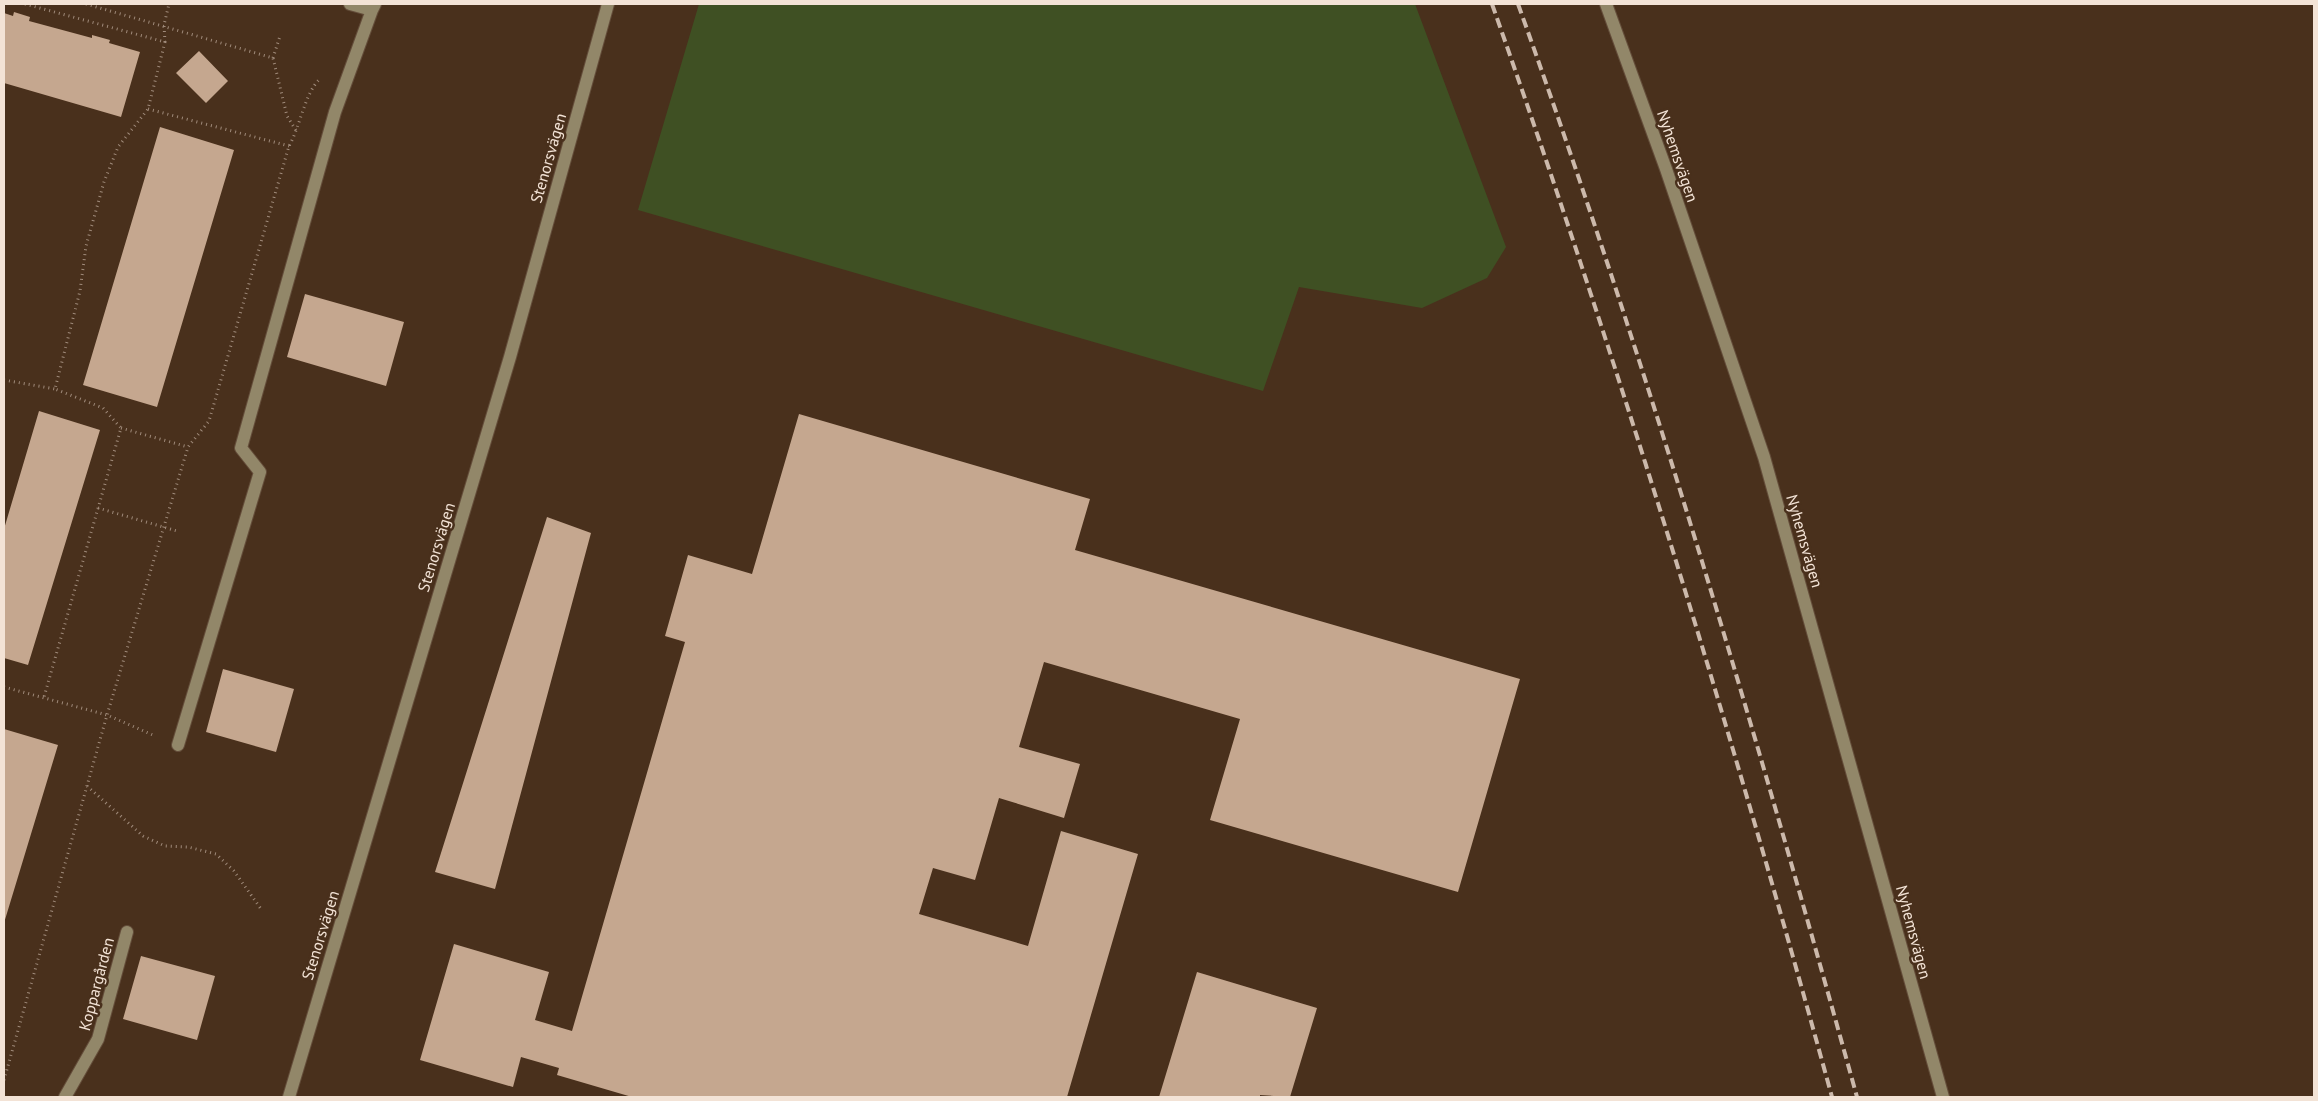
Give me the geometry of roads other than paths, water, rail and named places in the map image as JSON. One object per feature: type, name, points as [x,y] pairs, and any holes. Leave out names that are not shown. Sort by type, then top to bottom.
[{"type":"street","points":[[178,746],[260,472],[241,448],[335,112],[373,7],[350,4]]},
{"type":"street","name":"Stenorsvägen","points":[[289,1097],[507,367],[608,4]]},
{"type":"street","name":"Nyhemsvägen","points":[[1606,4],[1669,178],[1764,457],[1943,1097]]},
{"type":"street","name":"Koppargården","points":[[66,1097],[98,1039],[127,932]]},
{"type":"railway","points":[[1492,4],[1585,275],[1672,548],[1714,684],[1832,1097]]},
{"type":"railway","points":[[1518,4],[1611,274],[1698,547],[1779,821],[1857,1097]]}]
